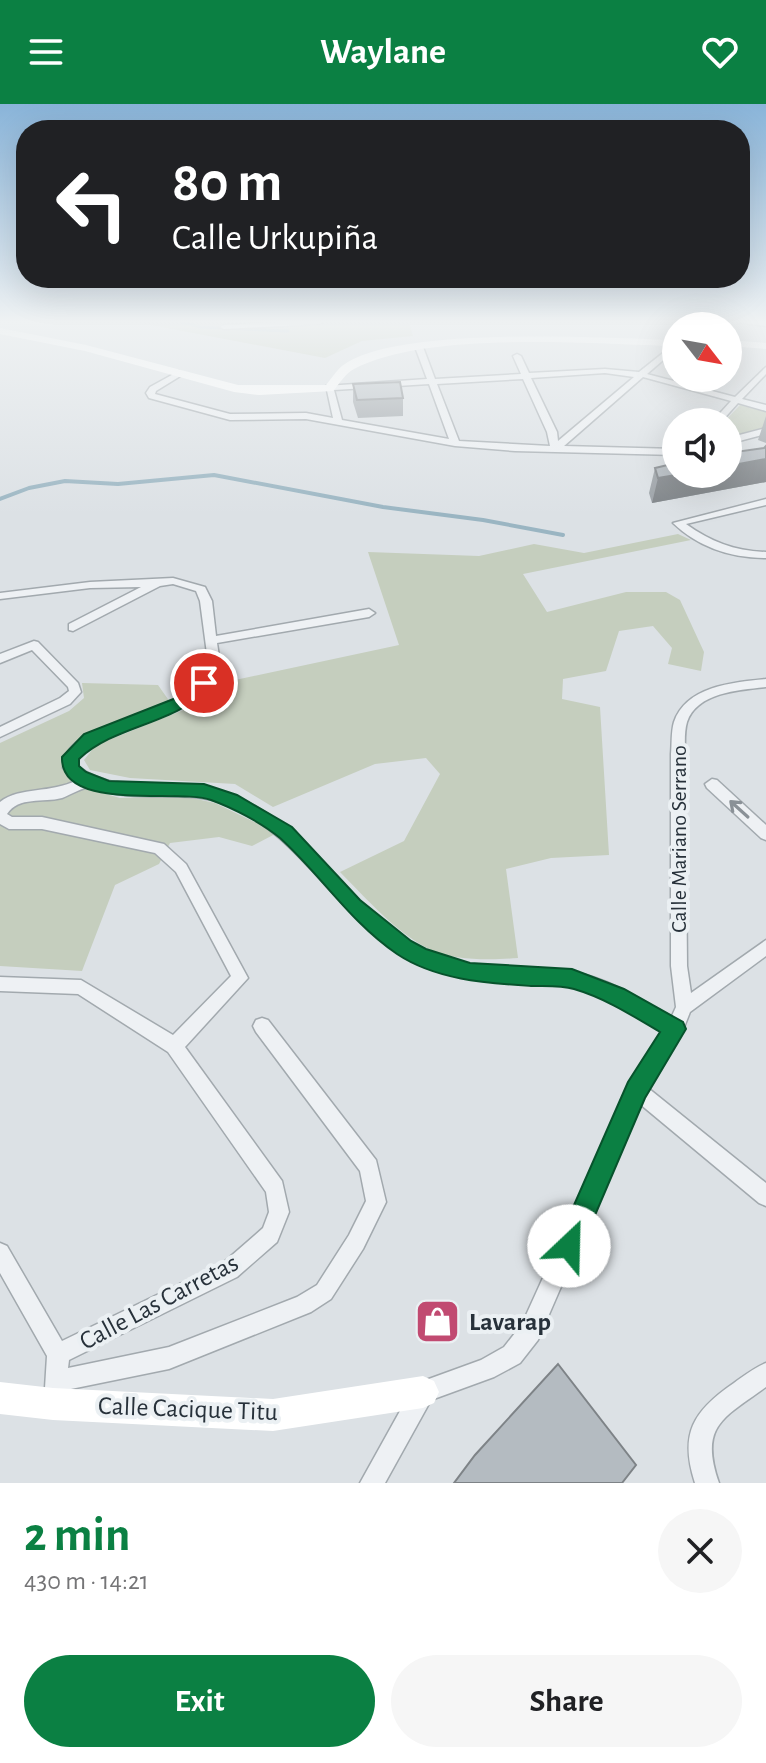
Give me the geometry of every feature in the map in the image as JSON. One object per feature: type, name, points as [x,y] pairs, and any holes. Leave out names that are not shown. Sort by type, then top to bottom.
[{"type":"street","points":[[157,386],[150,393],[152,396],[230,417],[306,416],[455,443],[662,452]]},
{"type":"street","points":[[238,386],[259,391],[354,386]]},
{"type":"street","points":[[436,386],[455,443]]},
{"type":"street","points":[[533,386],[552,432],[555,449]]},
{"type":"street","points":[[555,449],[629,386]]},
{"type":"street","points":[[684,386],[766,408]]},
{"type":"street","points":[[730,408],[750,386]]},
{"type":"street","points":[[329,388],[338,422]]},
{"type":"street","points":[[742,437],[766,431]]},
{"type":"street","points":[[766,502],[678,523],[704,543],[724,550],[766,555]]},
{"type":"street","points":[[0,596],[90,585],[173,581],[201,589],[213,640],[215,670],[181,702],[90,739],[70,757],[70,768],[87,781],[108,788],[204,790],[230,800],[286,832],[352,906],[420,956],[470,972],[572,979],[606,990],[675,1029]]},
{"type":"street","points":[[73,627],[157,583]]},
{"type":"street","points":[[213,640],[369,613]]},
{"type":"street","points":[[0,659],[34,645],[74,686],[75,692],[65,701],[0,732]]},
{"type":"street","name":"Calle Mariano Serrano","points":[[684,1007],[679,966],[678,754],[681,719],[702,697],[766,683]]},
{"type":"street","points":[[0,984],[81,987],[174,1046],[240,978],[181,868],[159,848],[42,823],[9,823],[0,816],[3,807],[15,798],[49,796],[87,781]]},
{"type":"street","points":[[712,784],[766,834]]},
{"type":"street","points":[[372,1483],[423,1392],[486,1369],[512,1355],[530,1332],[637,1090],[675,1029],[684,1007],[766,947]]},
{"type":"street","points":[[0,1253],[58,1354],[55,1392],[169,1358],[304,1305],[324,1292],[356,1242],[376,1202],[369,1167],[262,1026]]},
{"type":"street","name":"Calle Las Carretas","points":[[58,1354],[230,1270],[270,1235],[279,1212],[275,1188],[174,1046]]},
{"type":"street","points":[[637,1090],[766,1196]]},
{"type":"street","points":[[707,1483],[700,1469],[699,1431],[708,1416],[766,1374]]},
{"type":"street","name":"Calle Cacique Titu","points":[[0,1398],[55,1392],[273,1415],[423,1392]]},
{"type":"green space","points":[[740,405],[766,412],[766,428],[742,434],[742,408],[737,408]]},
{"type":"green space","points":[[678,534],[691,540],[523,574],[547,612],[626,592],[666,592],[680,600],[704,652],[701,671],[668,664],[672,648],[653,626],[619,631],[606,671],[563,679],[562,699],[600,707],[609,855],[551,858],[506,869],[518,958],[462,958],[431,950],[394,925],[340,872],[404,841],[440,774],[426,758],[375,764],[273,807],[235,784],[130,778],[90,770],[84,760],[96,745],[191,707],[221,683],[399,645],[368,552],[479,556],[534,544],[584,553]]},
{"type":"green space","points":[[82,683],[158,685],[170,702],[92,733],[68,768],[81,787],[120,798],[182,796],[215,803],[277,833],[252,846],[219,837],[170,843],[159,864],[115,885],[82,971],[0,966],[0,743],[69,711],[84,698]]},
{"type":"building","points":[[354,386],[401,386],[403,398],[357,400]]},
{"type":"building","points":[[766,446],[766,459],[742,463],[742,451]]},
{"type":"building","points":[[662,466],[662,477],[658,478],[655,468]]},
{"type":"building","points":[[558,1364],[636,1465],[622,1483],[454,1483],[475,1455]]},
{"type":"waterway","points":[[0,499],[29,488],[65,481],[118,484],[214,475],[383,507],[483,520],[563,535]]},
{"type":"place","name":"Lavarap","points":[[438,1322]]},
{"type":"route","points":[[204,683],[181,702],[90,739],[70,757],[70,768],[93,784],[108,788],[204,790],[230,800],[286,832],[352,906],[404,947],[445,967],[470,972],[572,979],[595,985],[675,1029],[637,1090],[569,1246]]}]
